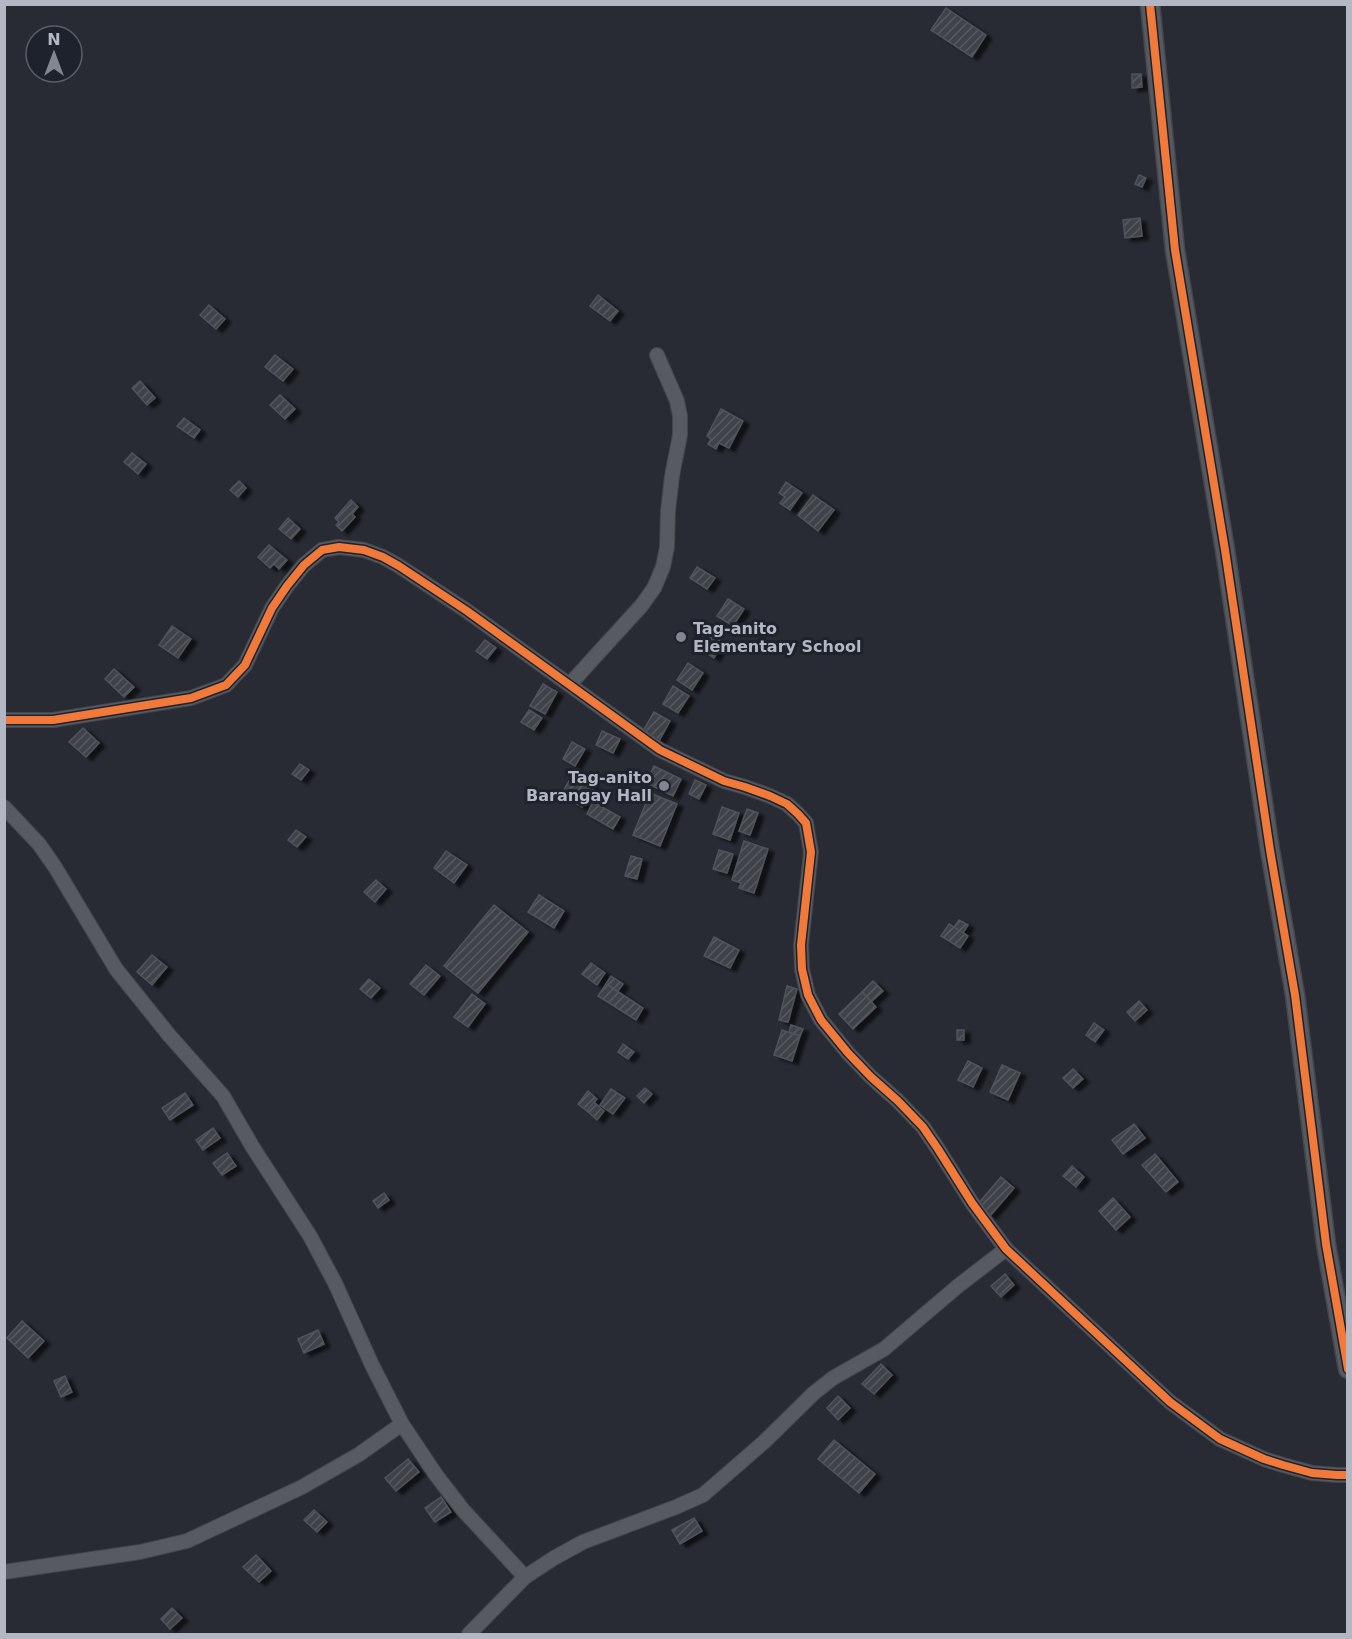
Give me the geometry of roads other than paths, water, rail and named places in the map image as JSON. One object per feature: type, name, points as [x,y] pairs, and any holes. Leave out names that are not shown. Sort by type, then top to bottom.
[{"type":"street","points":[[1150,4],[1175,250],[1295,995],[1324,1233],[1347,1369]]},
{"type":"street","points":[[570,684],[642,605],[654,588],[663,567],[667,548],[672,476],[680,435],[680,416],[677,401],[657,355]]},
{"type":"street","points":[[4,720],[53,720],[191,698],[226,685],[245,665],[272,608],[287,586],[304,565],[322,550],[339,547],[364,550],[383,557],[467,611],[660,750],[724,781],[787,804],[806,823],[811,852],[801,945],[802,969],[808,995],[821,1020],[848,1053],[923,1127],[972,1203],[1006,1249],[1170,1402],[1220,1439],[1283,1465],[1312,1473],[1347,1475]]},
{"type":"street","points":[[4,807],[39,844],[55,867],[116,969],[169,1035],[223,1096],[310,1236],[402,1424],[463,1510],[525,1577]]},
{"type":"street","points":[[469,1635],[525,1577],[554,1558],[583,1542],[703,1495],[764,1442],[814,1393],[833,1378],[884,1349],[958,1286],[1006,1249]]},
{"type":"street","points":[[4,1572],[140,1552],[187,1541],[302,1486],[358,1455],[402,1424]]},
{"type":"place","name":"Tag-anito Elementary School","points":[[681,637]]},
{"type":"place","name":"Tag-anito Barangay Hall","points":[[664,786]]}]
